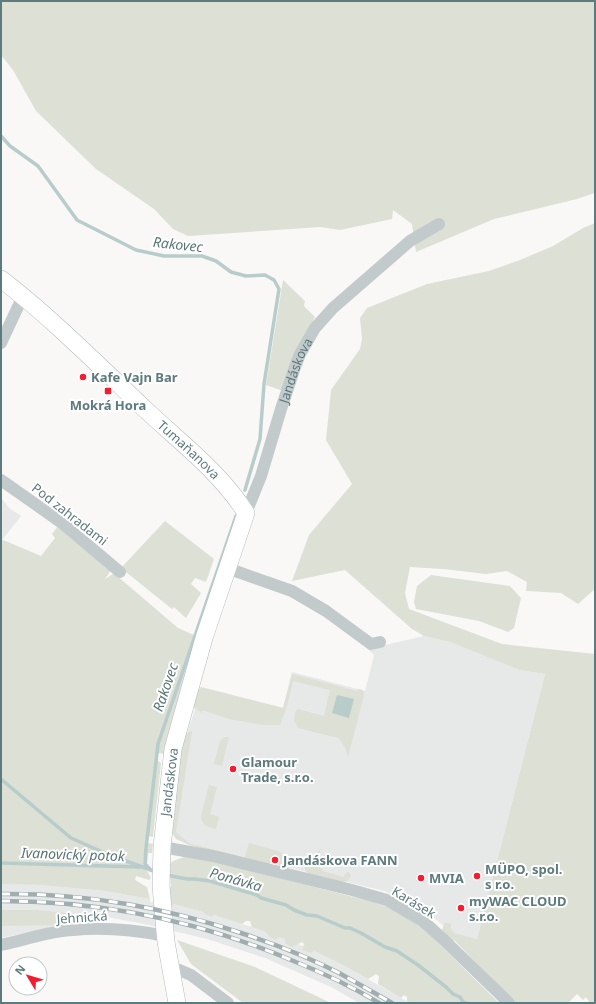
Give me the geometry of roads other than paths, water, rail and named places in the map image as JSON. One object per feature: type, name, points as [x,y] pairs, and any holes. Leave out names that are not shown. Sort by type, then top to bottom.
[{"type":"street","name":"Jandáskova","points":[[177,1003],[165,936],[161,882],[162,847],[173,749],[202,645],[227,568],[246,513],[261,476],[295,367],[300,354],[315,328],[333,308],[410,241],[439,224]]},
{"type":"street","name":"Tumaňanova","points":[[1,279],[42,312],[213,471],[238,500],[246,513]]},
{"type":"street","points":[[1,343],[23,296]]},
{"type":"street","name":"Pod zahradami","points":[[1,480],[62,523],[120,572]]},
{"type":"street","points":[[227,568],[292,591],[326,611],[371,644],[380,642]]},
{"type":"street","name":"Karásek","points":[[162,847],[213,856],[387,900],[423,921],[509,1003]]},
{"type":"street","name":"Jehnická","points":[[1,945],[54,932],[72,930],[122,929],[165,936]]},
{"type":"street","points":[[170,966],[191,975],[228,1003]]},
{"type":"waterway","name":"Rakovec","points":[[1,136],[10,146],[38,166],[77,220],[136,250],[164,256],[202,256],[216,261],[231,272],[246,276],[265,275],[274,280],[279,289],[264,384],[260,439],[245,490]]},
{"type":"waterway","name":"Rakovec","points":[[150,869],[145,864],[146,848],[158,744],[236,516]]},
{"type":"waterway","name":"Ponávka","points":[[1,779],[71,838],[107,854],[156,872]]},
{"type":"waterway","name":"Ivanovický potok","points":[[1,863],[140,867]]},
{"type":"waterway","name":"Ponávka","points":[[166,875],[210,881],[257,895],[261,898],[286,905],[307,915],[317,916],[345,928],[350,928],[385,947],[397,951],[418,965],[466,1003]]},
{"type":"railway","points":[[1,894],[62,896],[123,903],[212,924],[303,956],[339,973],[392,1003]]},
{"type":"railway","points":[[1,901],[38,902],[112,909],[185,924],[221,934],[291,960],[336,980],[379,1003]]},
{"type":"place","name":"Kafe Vajn Bar","points":[[83,377]]},
{"type":"place","name":"Mokrá Hora","points":[[108,391]]},
{"type":"place","name":"Glamour Trade, s.r.o.","points":[[233,769]]},
{"type":"place","name":"Jandáskova FANN","points":[[275,860]]},
{"type":"place","name":"MÜPO, spol. s r.o.","points":[[477,876]]},
{"type":"place","name":"MVIA","points":[[421,878]]},
{"type":"place","name":"myWAC CLOUD s.r.o.","points":[[461,908]]}]
